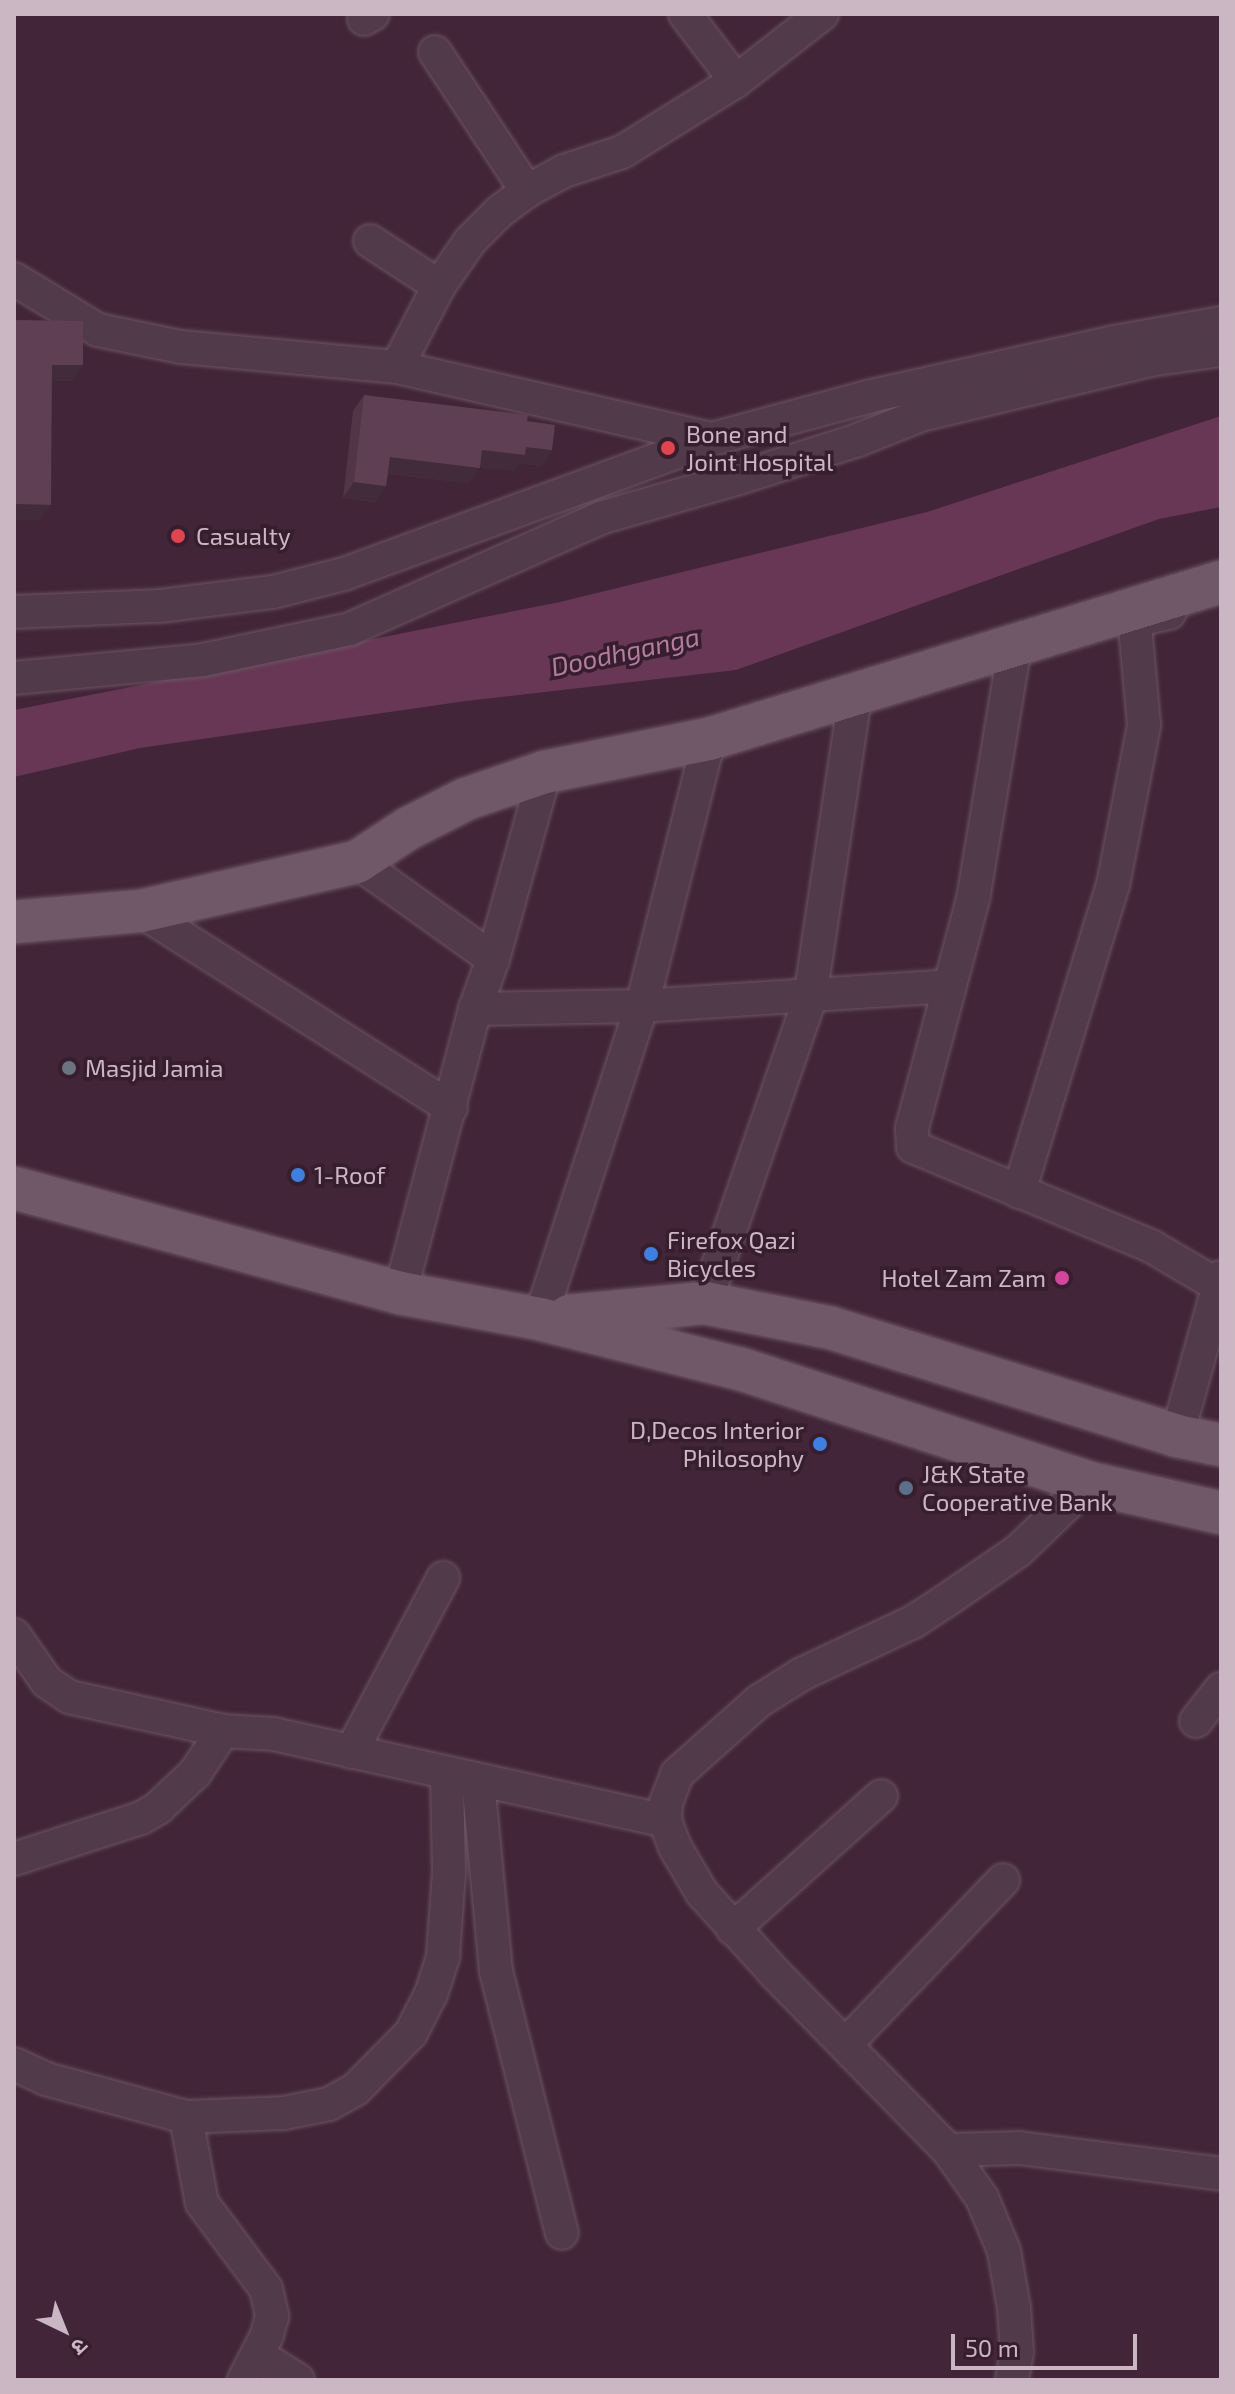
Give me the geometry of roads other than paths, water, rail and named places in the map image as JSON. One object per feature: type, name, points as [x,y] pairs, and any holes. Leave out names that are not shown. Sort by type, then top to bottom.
[{"type":"main road","points":[[14,922],[141,911],[357,862],[409,828],[466,799],[545,772],[709,739],[1221,582]]},
{"type":"main road","points":[[14,1188],[400,1293],[540,1319],[741,1369],[776,1362],[815,1372],[984,1430],[1099,1475],[1221,1513]]},
{"type":"main road","points":[[540,1319],[705,1303],[831,1328],[1177,1436],[1221,1445]]},
{"type":"main road","points":[[1099,1475],[1221,1492]]},
{"type":"street","points":[[685,14],[736,81]]},
{"type":"street","points":[[397,367],[439,286],[470,241],[527,191],[564,171],[622,152],[736,81],[822,14]]},
{"type":"street","points":[[435,52],[527,191]]},
{"type":"street","points":[[370,241],[439,286]]},
{"type":"street","points":[[14,279],[98,330],[181,347],[397,367],[712,439]]},
{"type":"street","points":[[14,612],[174,604],[273,592],[344,574],[712,439],[871,396],[1114,342],[1221,323]]},
{"type":"street","points":[[14,678],[203,660],[350,629],[600,518],[858,440],[921,415],[1150,360],[1221,350]]},
{"type":"street","points":[[1019,1192],[1113,885],[1144,725],[1135,627],[1145,618],[1221,600]]},
{"type":"street","points":[[1015,646],[974,895],[912,1128],[913,1147],[1151,1246],[1220,1282],[1177,1436]]},
{"type":"street","points":[[705,1303],[810,998],[855,696]]},
{"type":"street","points":[[540,1319],[642,1006],[709,739]]},
{"type":"street","points":[[400,1293],[475,1009],[493,959],[545,772]]},
{"type":"street","points":[[357,862],[493,959]]},
{"type":"street","points":[[141,911],[451,1108]]},
{"type":"street","points":[[475,1009],[642,1006],[810,998],[949,986]]},
{"type":"street","points":[[1012,2380],[1017,2352],[1004,2251],[982,2198],[948,2150],[733,1929],[685,1868],[665,1821],[668,1791],[677,1774],[759,1701],[802,1674],[913,1622],[944,1602],[1018,1551],[1099,1475]]},
{"type":"street","points":[[351,1752],[443,1578]]},
{"type":"street","points":[[14,1635],[47,1682],[69,1697],[223,1731],[274,1734],[665,1821]]},
{"type":"street","points":[[1196,1721],[1221,1689]]},
{"type":"street","points":[[14,1859],[141,1818],[158,1808],[195,1773],[223,1731]]},
{"type":"street","points":[[14,2064],[46,2079],[186,2117],[284,2113],[329,2104],[356,2089],[411,2033],[431,1994],[443,1956],[449,1872],[463,1778]]},
{"type":"street","points":[[463,1778],[496,1971],[562,2233]]},
{"type":"street","points":[[733,1929],[881,1796]]},
{"type":"street","points":[[846,2044],[1003,1880]]},
{"type":"street","points":[[186,2117],[202,2203],[266,2289],[272,2316],[251,2367],[298,2380]]},
{"type":"street","points":[[948,2150],[1019,2148],[1221,2174]]},
{"type":"water","name":"Doodhganga","points":[[1221,416],[1221,507],[1159,519],[736,670],[466,701],[140,748],[14,777],[14,710],[560,602],[927,512]]},
{"type":"place","name":"Bone and Joint Hospital","points":[[668,448]]},
{"type":"place","name":"Casualty","points":[[178,536]]},
{"type":"place","name":"Masjid Jamia","points":[[69,1068]]},
{"type":"place","name":"1-Roof","points":[[298,1175]]},
{"type":"place","name":"Firefox Qazi Bicycles","points":[[651,1254]]},
{"type":"place","name":"Hotel Zam Zam","points":[[1062,1278]]},
{"type":"place","name":"D,Decos Interior Philosophy","points":[[820,1444]]},
{"type":"place","name":"J&K State Cooperative Bank","points":[[906,1488]]}]
